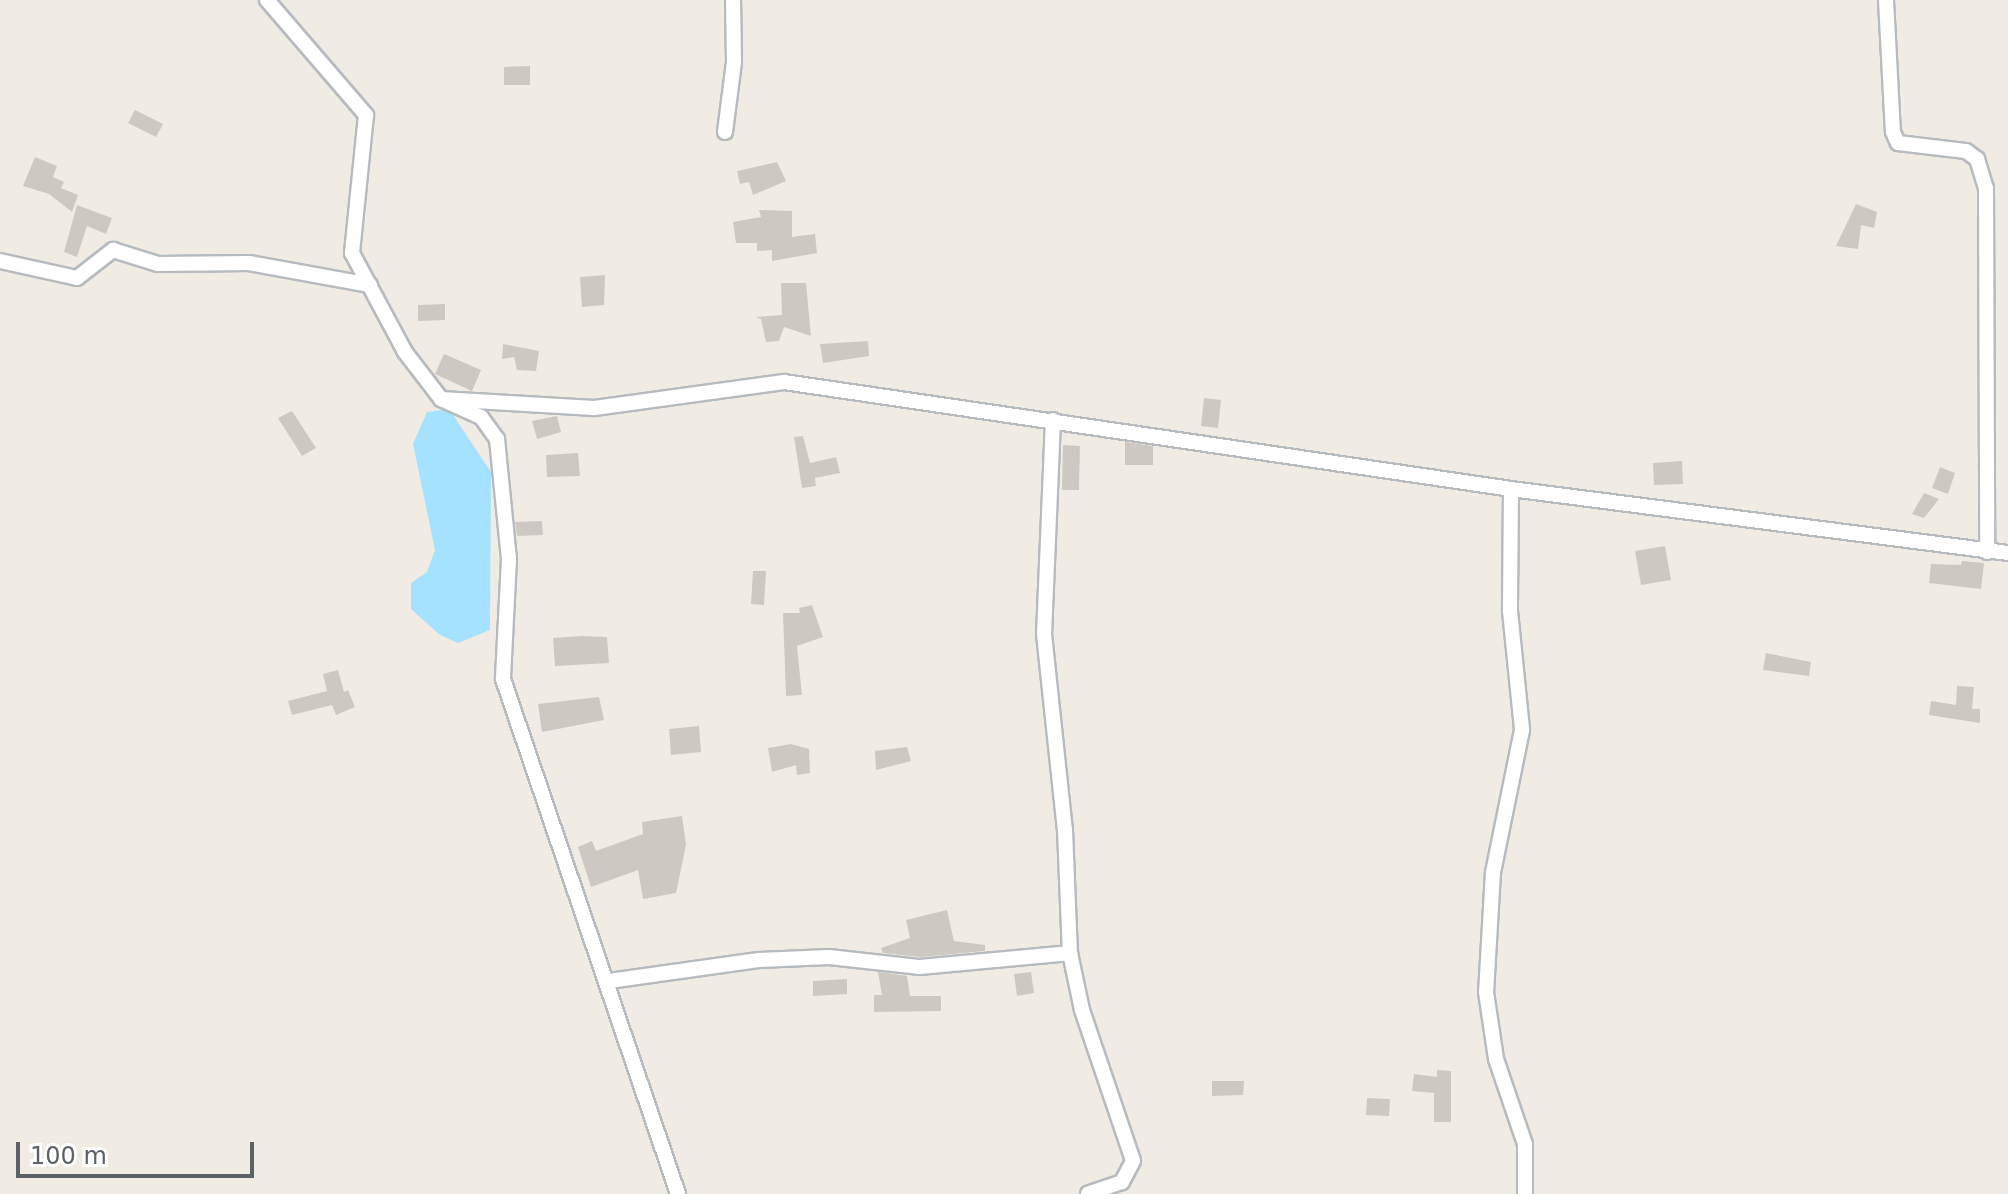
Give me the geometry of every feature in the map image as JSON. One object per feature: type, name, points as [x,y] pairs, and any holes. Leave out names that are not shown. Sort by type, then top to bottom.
[{"type":"street","points":[[725,132],[734,62],[733,0]]},
{"type":"street","points":[[1886,0],[1893,132],[1898,143],[1966,151],[1977,159],[1986,188],[1987,552]]},
{"type":"street","points":[[266,1],[366,115],[352,253],[405,352],[441,399],[481,417],[497,439],[509,559],[503,679],[609,981],[678,1194]]},
{"type":"street","points":[[0,261],[77,278],[113,250],[158,264],[249,263],[370,285]]},
{"type":"street","points":[[441,399],[608,408],[784,382],[1511,489],[1781,520],[2008,553]]},
{"type":"street","points":[[1053,420],[1044,634],[1065,830],[1070,953],[1082,1010],[1133,1161],[1122,1182],[1088,1194]]},
{"type":"street","points":[[1511,489],[1510,611],[1522,730],[1493,872],[1486,992],[1496,1059],[1525,1144],[1525,1194]]},
{"type":"street","points":[[609,981],[759,960],[829,957],[920,967],[1070,953]]},
{"type":"water","points":[[442,410],[453,415],[491,472],[490,630],[458,643],[440,635],[411,609],[411,583],[427,572],[435,550],[413,444],[427,412]]},
{"type":"building","points":[[530,66],[530,85],[504,85],[504,67]]},
{"type":"building","points":[[135,110],[163,124],[156,137],[128,123]]},
{"type":"building","points":[[35,157],[57,166],[53,177],[64,182],[61,188],[78,195],[72,212],[49,194],[23,186]]},
{"type":"building","points":[[777,162],[786,181],[753,195],[749,182],[740,184],[737,171]]},
{"type":"building","points":[[1856,204],[1877,212],[1874,228],[1861,225],[1858,249],[1836,246]]},
{"type":"building","points":[[77,205],[112,218],[106,234],[87,226],[77,257],[64,252]]},
{"type":"building","points":[[759,210],[792,211],[792,237],[815,234],[817,253],[772,261],[772,250],[757,251],[757,243],[736,243],[733,222],[761,217]]},
{"type":"building","points":[[605,275],[604,305],[582,307],[580,277]]},
{"type":"building","points":[[781,283],[806,283],[811,336],[784,327],[779,341],[766,342],[761,319],[756,317],[782,315]]},
{"type":"building","points":[[445,304],[445,320],[418,321],[418,305]]},
{"type":"building","points":[[868,341],[869,356],[823,363],[820,344]]},
{"type":"building","points":[[503,344],[539,351],[536,371],[517,370],[514,357],[502,359]]},
{"type":"building","points":[[444,354],[481,370],[472,391],[435,374]]},
{"type":"building","points":[[1204,398],[1221,400],[1218,428],[1201,426]]},
{"type":"building","points":[[292,411],[316,448],[302,456],[278,418]]},
{"type":"building","points":[[557,416],[561,432],[537,439],[532,421]]},
{"type":"building","points":[[803,436],[810,463],[836,457],[840,473],[815,478],[816,486],[802,488],[794,437]]},
{"type":"building","points":[[1125,442],[1153,446],[1153,465],[1125,465]]},
{"type":"building","points":[[1063,445],[1080,446],[1079,490],[1062,490]]},
{"type":"building","points":[[578,453],[580,476],[547,477],[546,455]]},
{"type":"building","points":[[1682,461],[1683,484],[1654,485],[1653,463]]},
{"type":"building","points":[[1940,467],[1955,473],[1948,494],[1932,488]]},
{"type":"building","points":[[1924,493],[1939,499],[1924,518],[1912,514]]},
{"type":"building","points":[[542,521],[543,535],[517,536],[515,522]]},
{"type":"building","points":[[1665,546],[1671,580],[1641,585],[1635,551]]},
{"type":"building","points":[[1962,561],[1984,563],[1981,589],[1929,583],[1931,564],[1961,565]]},
{"type":"building","points":[[753,571],[766,571],[764,605],[751,604]]},
{"type":"building","points":[[812,605],[823,637],[797,646],[802,695],[786,696],[783,613],[800,613],[799,608]]},
{"type":"building","points":[[607,637],[609,663],[555,666],[553,638]]},
{"type":"building","points":[[1766,653],[1811,662],[1809,676],[1763,670]]},
{"type":"building","points":[[338,670],[344,692],[348,690],[355,707],[336,715],[332,705],[292,715],[288,701],[327,691],[323,674]]},
{"type":"building","points":[[1957,686],[1974,687],[1972,709],[1980,709],[1980,723],[1929,715],[1931,701],[1956,705]]},
{"type":"building","points":[[599,697],[604,720],[542,732],[538,704]]},
{"type":"building","points":[[699,726],[701,752],[671,755],[669,729]]},
{"type":"building","points":[[791,744],[809,749],[810,773],[797,775],[796,765],[772,772],[768,748]]},
{"type":"building","points":[[907,747],[911,761],[876,770],[875,751]]},
{"type":"building","points":[[682,816],[686,845],[676,893],[643,899],[638,870],[591,887],[578,847],[592,841],[596,851],[643,834],[642,822]]},
{"type":"building","points":[[947,910],[954,941],[985,945],[985,951],[920,957],[883,953],[881,948],[910,938],[906,920]]},
{"type":"building","points":[[878,972],[907,976],[910,996],[941,996],[941,1011],[874,1012],[874,995],[882,995]]},
{"type":"building","points":[[1031,972],[1034,993],[1017,996],[1014,974]]},
{"type":"building","points":[[847,979],[847,994],[813,996],[813,981]]},
{"type":"building","points":[[1437,1070],[1451,1071],[1451,1122],[1434,1122],[1434,1093],[1412,1091],[1414,1074],[1437,1077]]},
{"type":"building","points":[[1212,1081],[1244,1081],[1243,1095],[1212,1096]]},
{"type":"building","points":[[1367,1098],[1390,1099],[1389,1116],[1366,1115]]}]
